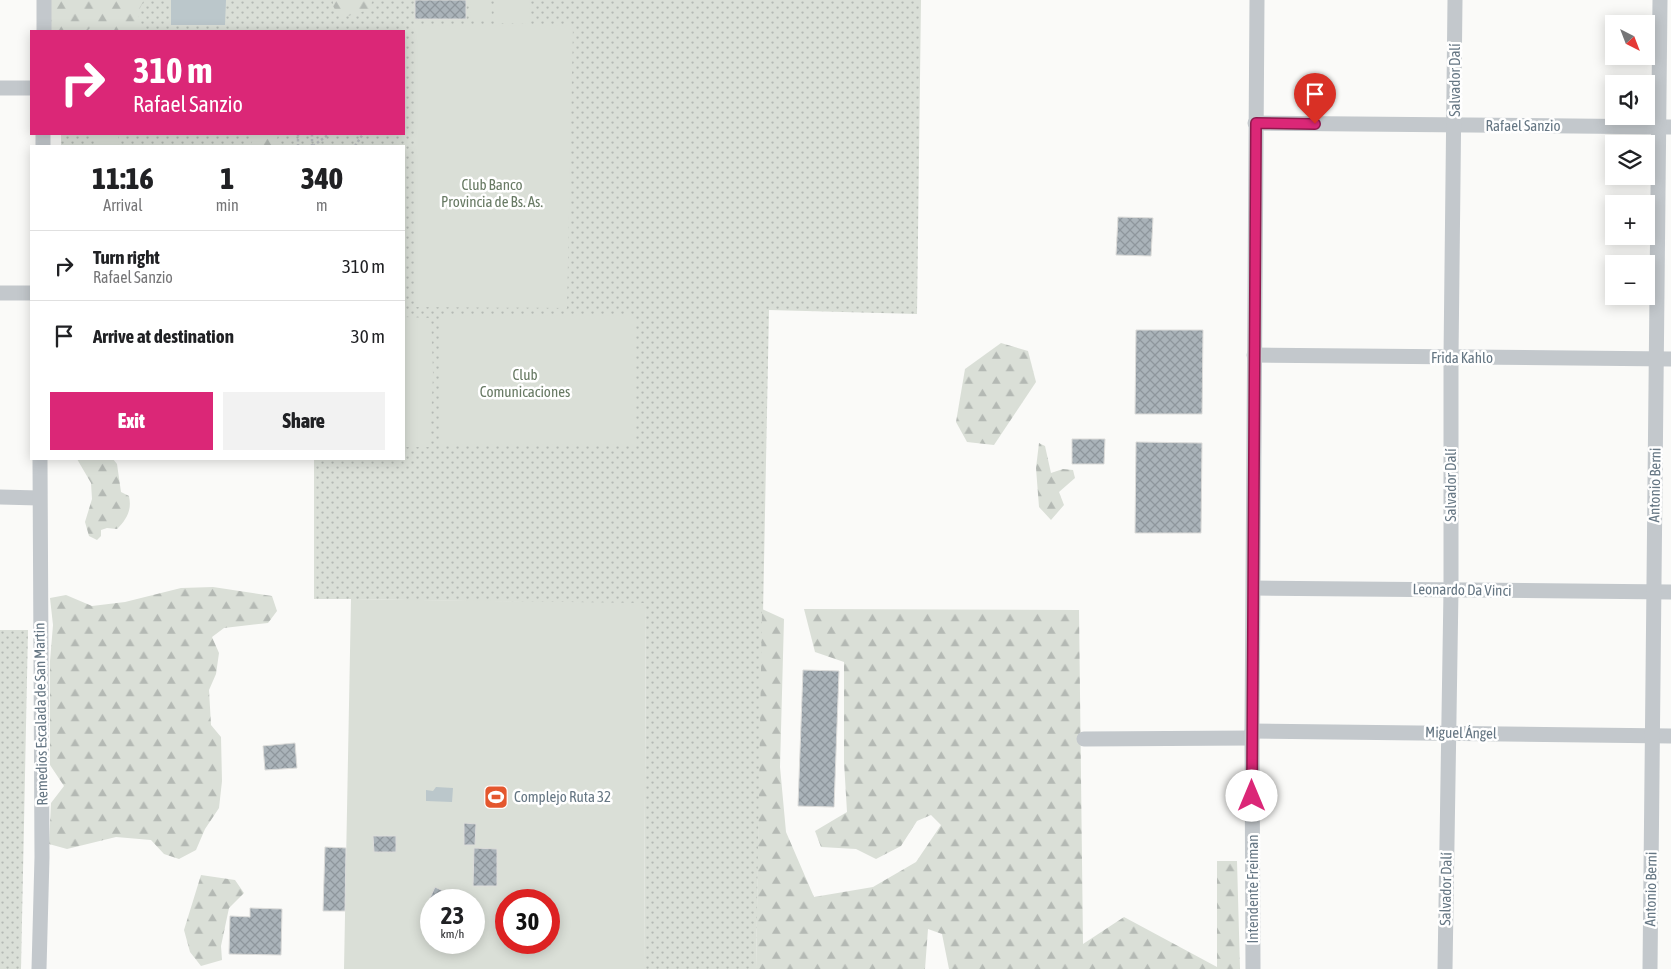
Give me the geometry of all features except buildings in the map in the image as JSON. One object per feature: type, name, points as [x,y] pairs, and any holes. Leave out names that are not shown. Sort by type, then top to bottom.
[{"type":"street","points":[[44,0],[44,30]]},
{"type":"street","name":"Intendente Freiman","points":[[1253,969],[1252,735],[1257,0]]},
{"type":"street","name":"Salvador Dalí","points":[[1445,969],[1451,590],[1451,358],[1455,0]]},
{"type":"street","name":"Antonio Berni","points":[[1650,969],[1654,592],[1664,359],[1664,127],[1660,0]]},
{"type":"street","points":[[0,88],[30,88]]},
{"type":"street","name":"Rafael Sanzio","points":[[1256,123],[1664,127]]},
{"type":"street","points":[[0,293],[30,293]]},
{"type":"street","name":"Frida Kahlo","points":[[1254,355],[1664,359]]},
{"type":"street","name":"Remedios Escalada de San Martin","points":[[39,969],[42,857],[40,460]]},
{"type":"street","points":[[0,497],[39,498]]},
{"type":"street","name":"Leonardo Da Vinci","points":[[1254,588],[1671,592]]},
{"type":"street","name":"Miguel Ángel","points":[[1084,739],[1448,733],[1671,736]]},
{"type":"path","points":[[314,145],[328,135]]},
{"type":"green space","points":[[39,0],[144,0],[137,14],[140,19],[140,30],[92,30],[91,27],[88,30],[38,30]]},
{"type":"green space","points":[[60,0],[921,0],[917,314],[769,310],[756,969],[644,969],[646,604],[314,599],[314,460],[405,460],[405,145],[61,145],[61,135],[405,135],[405,30],[61,30]]},
{"type":"green space","points":[[333,0],[373,0],[368,10],[348,16],[338,15],[333,6]]},
{"type":"green space","points":[[471,0],[491,0],[492,19],[470,19]]},
{"type":"green space","points":[[496,0],[530,0],[529,24],[496,23]]},
{"type":"green space","name":"Club Banco Provincia de Bs. As.","points":[[414,25],[573,26],[567,308],[415,307]]},
{"type":"green space","points":[[93,135],[118,135],[119,145],[95,145]]},
{"type":"green space","points":[[254,135],[278,135],[276,145],[251,145]]},
{"type":"green space","name":"Club Comunicaciones","points":[[634,315],[634,444],[440,445],[440,316]]},
{"type":"green space","points":[[405,317],[431,318],[433,373],[430,447],[405,447]]},
{"type":"green space","points":[[1001,343],[1028,351],[1036,382],[994,445],[967,442],[956,422],[965,369]]},
{"type":"green space","points":[[1039,443],[1045,446],[1051,473],[1063,469],[1073,470],[1075,478],[1059,492],[1064,505],[1051,520],[1039,507],[1036,468]]},
{"type":"green space","points":[[78,460],[114,460],[117,464],[121,492],[129,496],[130,501],[128,514],[124,522],[117,529],[107,528],[101,530],[101,536],[97,540],[89,536],[85,522],[92,499],[91,483]]},
{"type":"green space","points":[[213,587],[272,596],[277,611],[268,623],[224,628],[212,637],[219,653],[216,674],[209,690],[211,725],[221,737],[222,781],[219,808],[205,829],[196,850],[179,859],[164,854],[151,840],[116,837],[67,849],[49,844],[51,803],[64,786],[50,765],[50,661],[53,625],[50,598],[66,595],[92,606],[125,602],[181,588]]},
{"type":"green space","name":"Complejo Ruta 32","points":[[351,599],[646,603],[644,969],[344,969]]},
{"type":"green space","points":[[762,609],[784,619],[780,767],[786,832],[814,897],[873,887],[916,862],[941,825],[931,815],[917,821],[901,846],[876,859],[856,849],[821,847],[815,831],[847,812],[844,762],[844,662],[815,652],[804,609],[1079,610],[1083,944],[1124,917],[1217,967],[1217,861],[1237,861],[1240,969],[949,969],[942,934],[928,929],[925,969],[756,969]]},
{"type":"green space","points":[[0,630],[28,630],[21,969],[0,969]]},
{"type":"green space","points":[[201,875],[235,880],[244,893],[229,908],[221,946],[222,960],[201,966],[190,952],[184,930]]},
{"type":"shaded area","points":[[171,0],[226,0],[225,25],[171,25]]},
{"type":"shaded area","points":[[436,787],[453,788],[452,802],[426,801],[426,790],[433,791]]},
{"type":"place","name":"Complejo Ruta 32","points":[[496,797]]},
{"type":"route","points":[[1252,796],[1256,123],[1315,124]]}]
